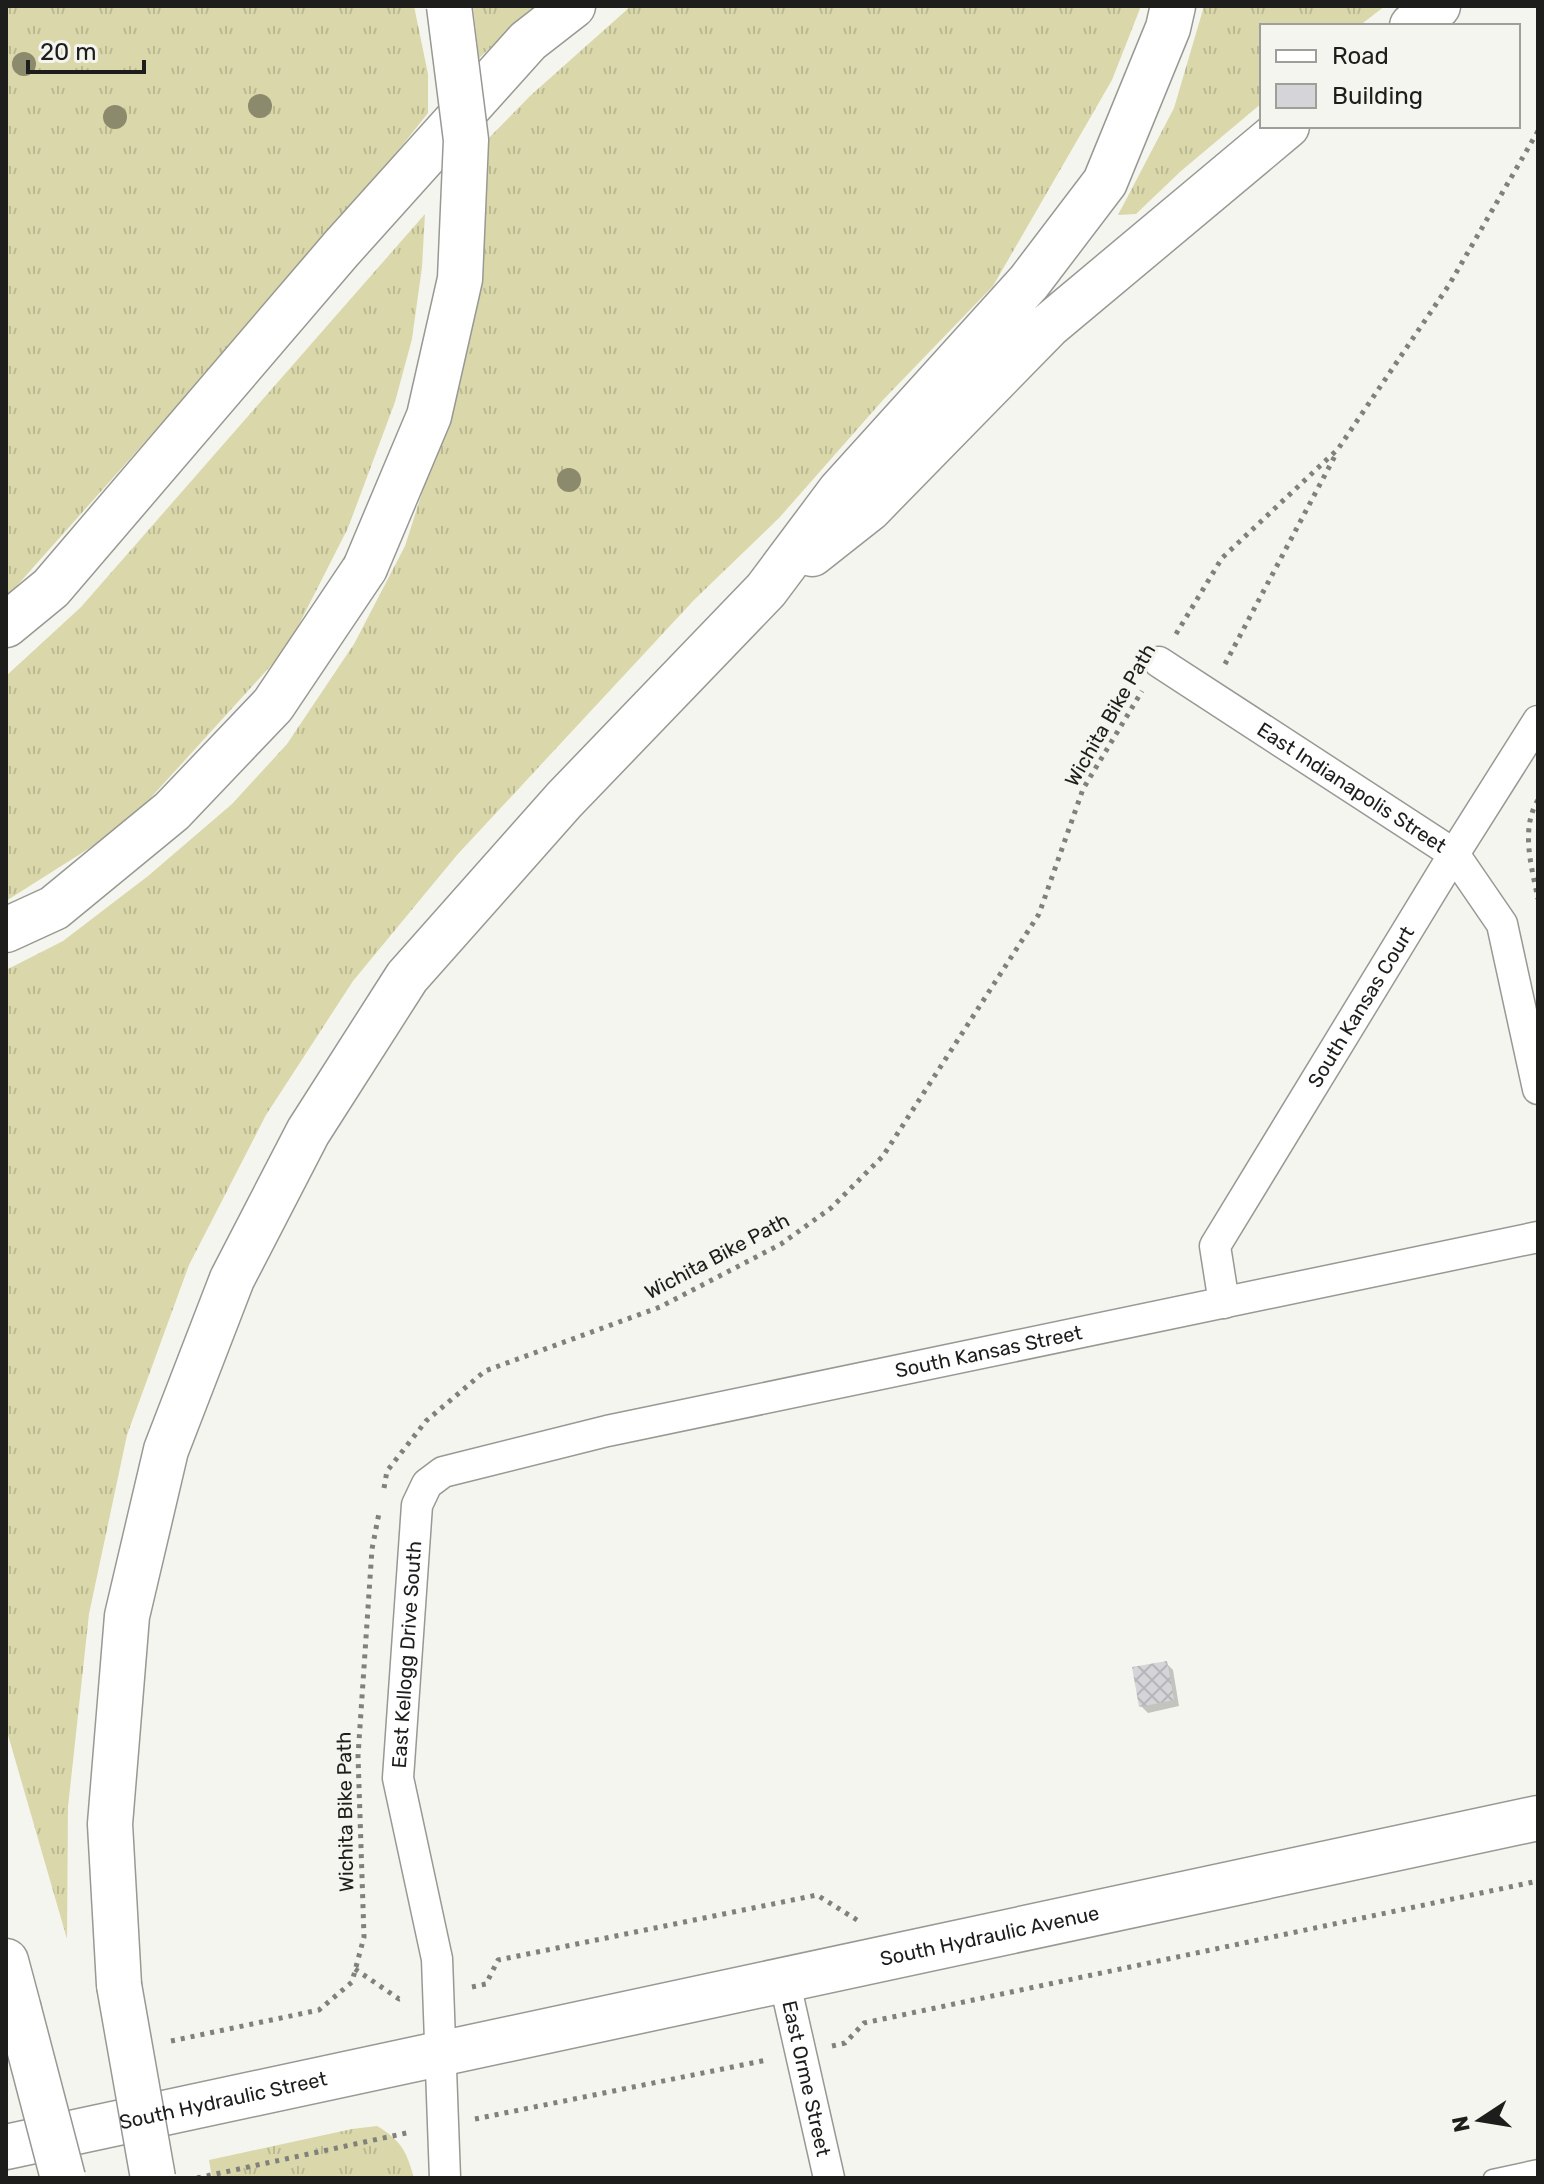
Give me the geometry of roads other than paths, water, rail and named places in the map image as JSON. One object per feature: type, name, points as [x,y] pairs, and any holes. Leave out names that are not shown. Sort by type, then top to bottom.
[{"type":"main road","points":[[6,930],[54,908],[172,811],[273,705],[365,568],[429,416],[460,279],[466,140],[449,6]]},
{"type":"main road","points":[[6,625],[51,588],[341,249],[528,41],[573,6]]},
{"type":"main road","points":[[153,2178],[119,1985],[110,1824],[127,1616],[166,1450],[232,1279],[308,1132],[407,977],[564,800],[766,590],[840,491],[1029,282],[1105,182],[1168,28],[1173,6]]},
{"type":"main road","points":[[1415,24],[1438,6]]},
{"type":"main road","points":[[766,590],[869,509],[1048,326],[1285,128]]},
{"type":"main road","name":"South Hydraulic Avenue","points":[[440,2053],[1538,1818]]},
{"type":"main road","points":[[6,1961],[63,2178]]},
{"type":"main road","name":"South Hydraulic Street","points":[[6,2147],[440,2053]]},
{"type":"street","name":"East Indianapolis Street","points":[[1159,662],[1454,854],[1502,924],[1538,1089]]},
{"type":"street","name":"South Kansas Court","points":[[1224,1303],[1215,1246],[1538,721]]},
{"type":"street","name":"South Kansas Street","points":[[443,1472],[607,1431],[1538,1237]]},
{"type":"street","name":"East Kellogg Drive South","points":[[443,1472],[427,1484],[417,1505],[398,1778],[437,1959],[445,2178]]},
{"type":"street","name":"East Orme Street","points":[[784,1979],[829,2178]]},
{"type":"lane","points":[[1492,2178],[1538,2168]]}]
